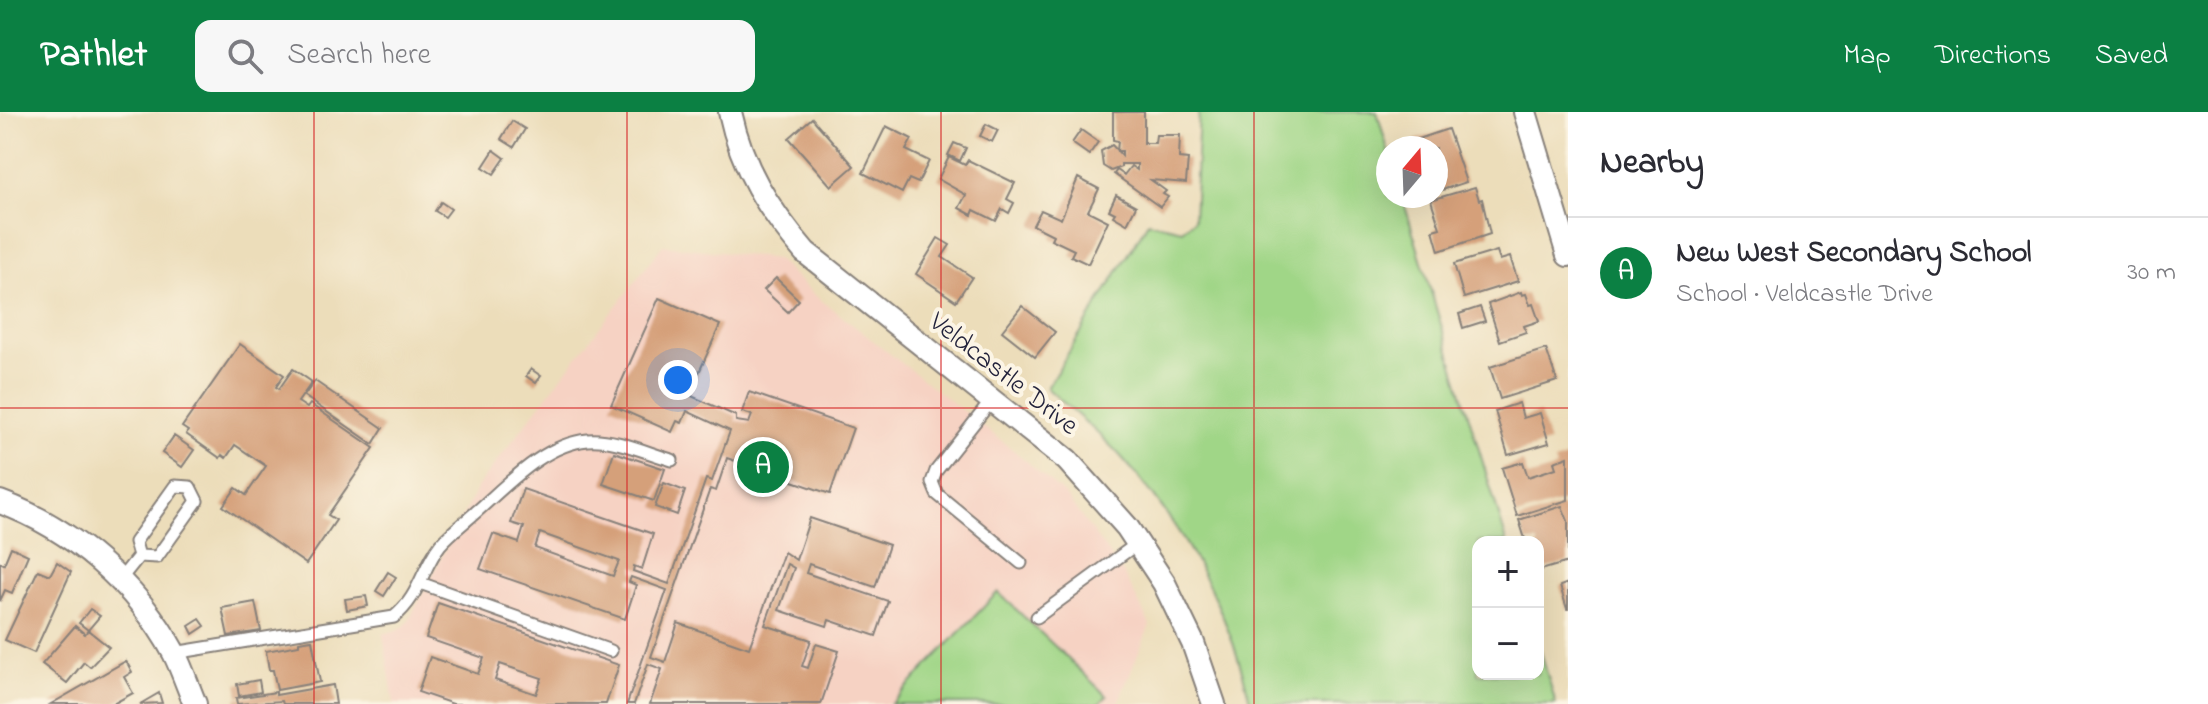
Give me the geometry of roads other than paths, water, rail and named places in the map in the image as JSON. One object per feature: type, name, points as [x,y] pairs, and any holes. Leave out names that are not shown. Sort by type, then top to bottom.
[{"type":"street","name":"Veldcastle Drive","points":[[730,112],[734,130],[760,194],[805,252],[1067,460],[1127,527],[1170,595],[1193,643],[1214,704]]},
{"type":"street","points":[[1525,112],[1568,255]]},
{"type":"street","points":[[0,502],[67,534],[134,593],[174,653],[195,704]]},
{"type":"lane","points":[[992,400],[936,471],[933,488],[1021,563]]},
{"type":"lane","points":[[174,653],[394,617],[406,608],[440,545],[524,470],[571,443],[591,440],[610,442],[672,460]]},
{"type":"lane","points":[[175,486],[190,487],[197,501],[157,557],[139,556],[135,542],[175,486]]},
{"type":"lane","points":[[1037,617],[1138,543]]},
{"type":"lane","points":[[119,581],[139,556]]},
{"type":"lane","points":[[420,583],[611,651]]},
{"type":"place","name":"New West Secondary School","points":[[763,467]]}]
